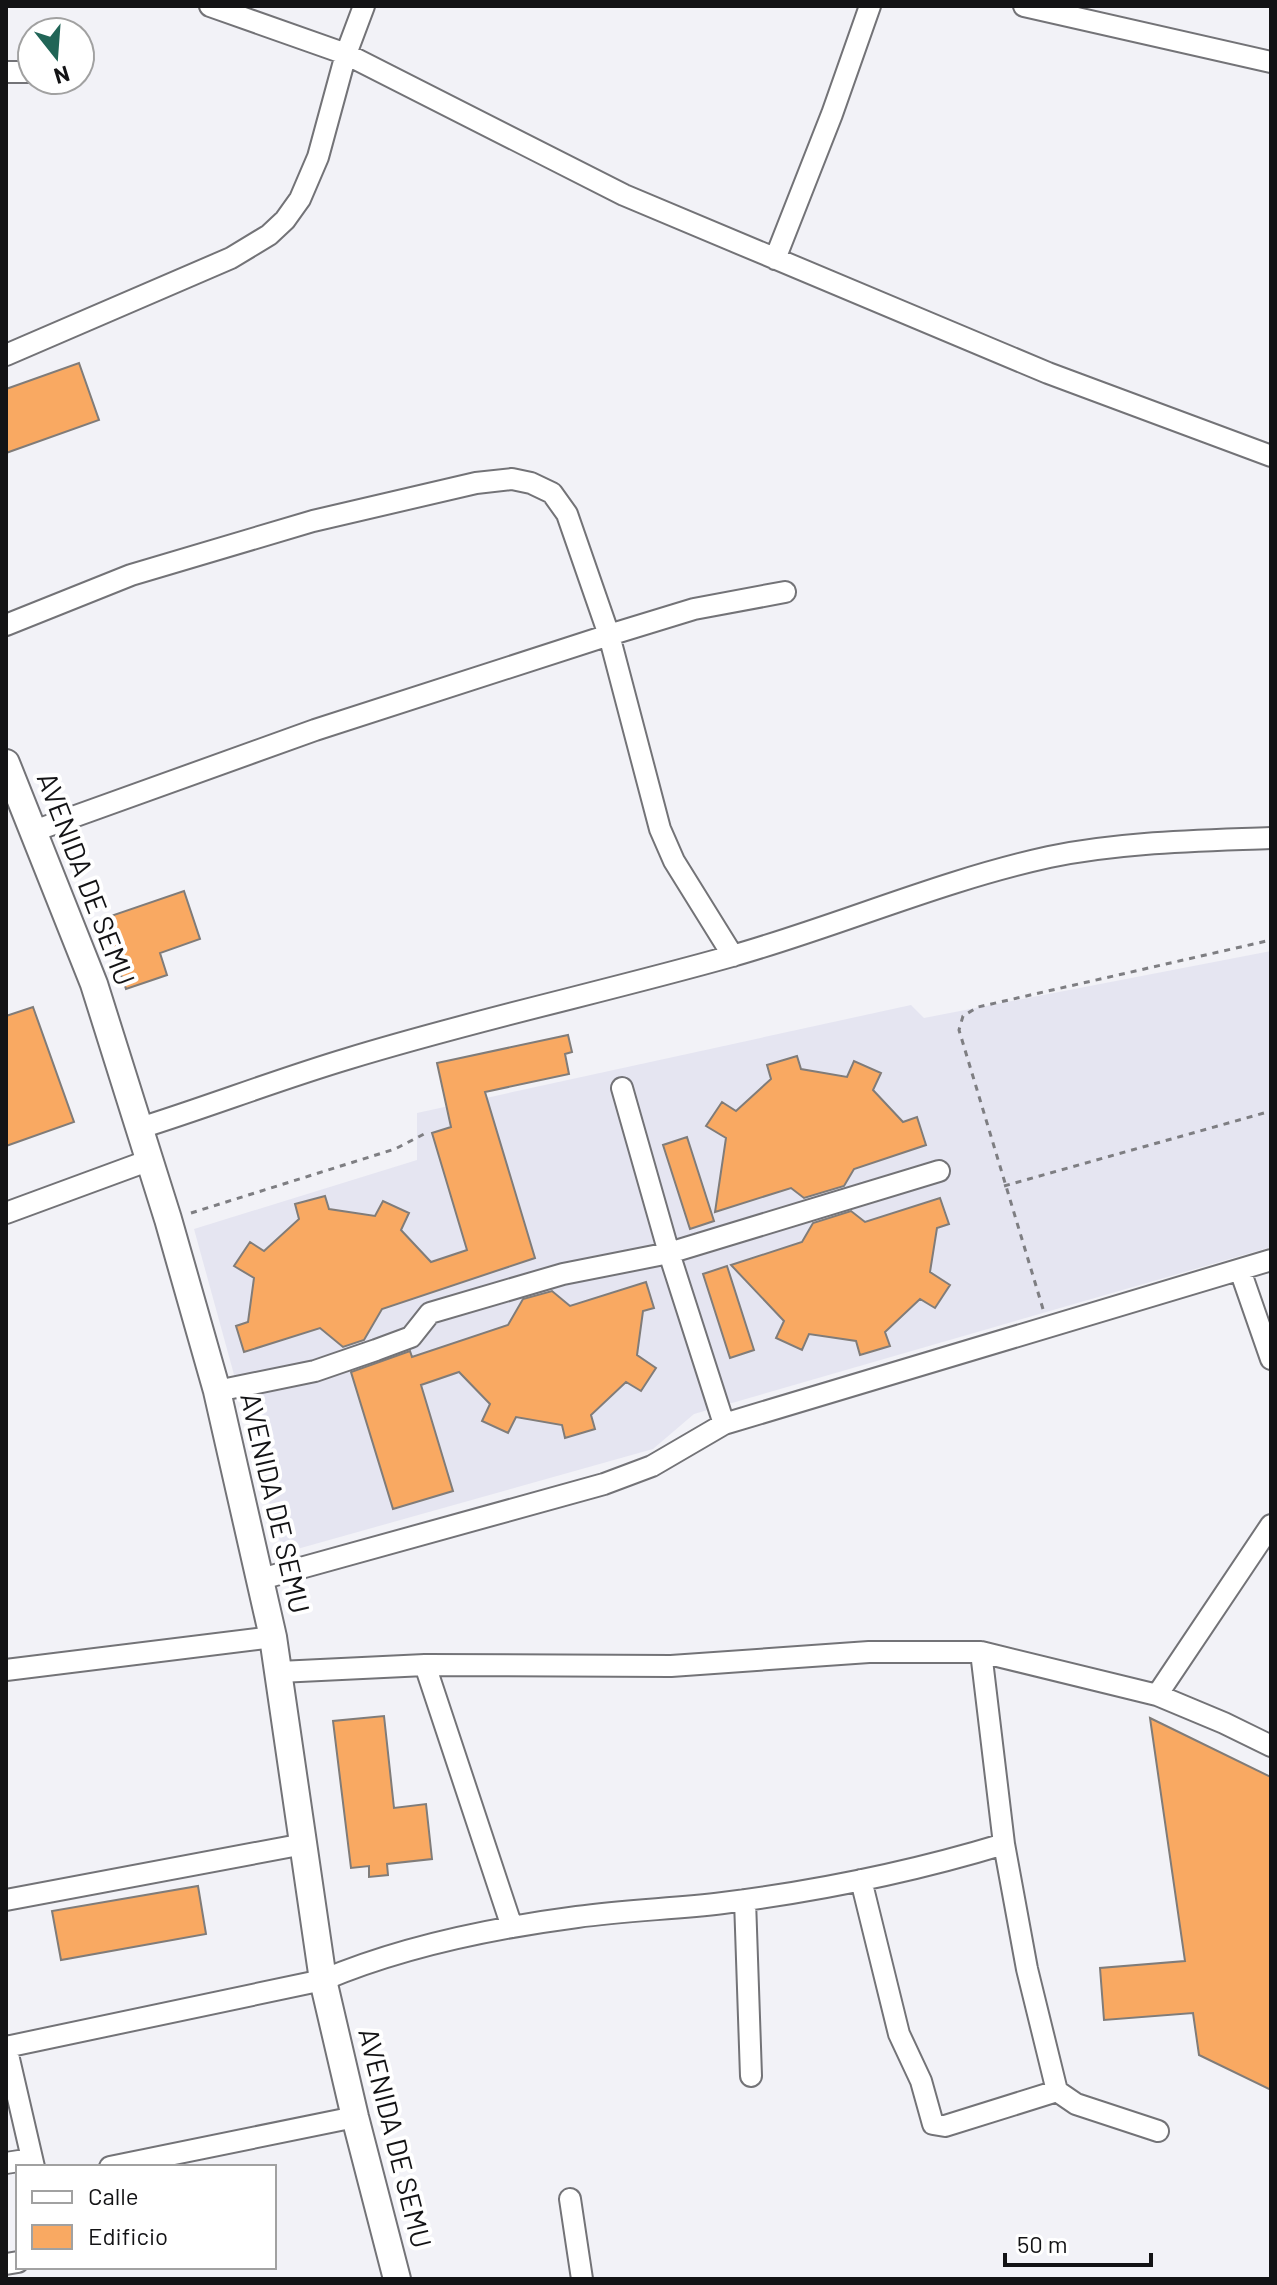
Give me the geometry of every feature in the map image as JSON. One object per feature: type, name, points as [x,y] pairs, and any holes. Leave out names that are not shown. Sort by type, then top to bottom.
[{"type":"main road","name":"AVENIDA DE SEMU","points":[[6,763],[94,984],[168,1219],[217,1391],[273,1637],[323,1980],[397,2279]]},
{"type":"street","points":[[210,6],[346,54],[624,195],[1048,373],[1271,456]]},
{"type":"street","points":[[6,355],[231,258],[269,235],[285,220],[300,199],[318,157],[346,54],[364,6]]},
{"type":"street","points":[[775,259],[870,6]]},
{"type":"street","points":[[1024,6],[1271,62]]},
{"type":"street","points":[[6,625],[131,575],[221,547],[427,493],[512,479],[531,483],[552,493],[567,514],[609,635],[660,829],[674,861],[733,956]]},
{"type":"street","points":[[34,831],[315,730],[609,635],[694,609],[785,592]]},
{"type":"street","points":[[140,1128],[344,1060],[537,1005],[733,956],[953,883],[1049,857],[1167,842],[1271,838]]},
{"type":"street","points":[[622,1088],[669,1253],[724,1424]]},
{"type":"street","points":[[6,1213],[150,1160]]},
{"type":"street","points":[[217,1391],[315,1371],[376,1350],[411,1337],[430,1313],[563,1274],[669,1253],[939,1171]]},
{"type":"street","points":[[261,1579],[604,1484],[652,1466],[724,1424],[1271,1260]]},
{"type":"street","points":[[1240,1270],[1271,1359]]},
{"type":"street","points":[[1157,1695],[1271,1525]]},
{"type":"street","points":[[6,1670],[273,1637]]},
{"type":"street","points":[[279,1672],[425,1665],[671,1666],[869,1652],[981,1652],[1157,1695],[1271,1746]]},
{"type":"street","points":[[981,1652],[1004,1844],[1027,1969],[1057,2091],[1076,2104],[1158,2131]]},
{"type":"street","points":[[425,1665],[512,1927]]},
{"type":"street","points":[[6,1900],[304,1844]]},
{"type":"street","points":[[6,2163],[33,2163],[6,2047],[323,1980],[360,1964],[512,1927],[579,1916],[745,1900],[918,1868],[1004,1844]]},
{"type":"street","points":[[861,1880],[899,2034],[921,2081],[933,2124],[945,2126],[1057,2091]]},
{"type":"street","points":[[745,1900],[751,2076]]},
{"type":"street","points":[[120,2165],[355,2117]]},
{"type":"street","points":[[570,2199],[582,2279]]},
{"type":"path","points":[[1048,1325],[959,1030],[963,1016],[978,1007],[1271,940]]},
{"type":"path","points":[[1004,1186],[1271,1111]]},
{"type":"path","points":[[168,1219],[395,1149],[424,1134]]},
{"type":"shaded area","points":[[1271,951],[1271,1247],[694,1414],[653,1449],[283,1553],[194,1229],[417,1160],[417,1113],[911,1005],[924,1018]]},
{"type":"building","points":[[79,363],[99,420],[6,453],[6,389]]},
{"type":"building","points":[[184,891],[200,939],[160,953],[167,975],[126,989],[102,919]]},
{"type":"building","points":[[33,1007],[74,1122],[6,1146],[6,1016]]},
{"type":"building","points":[[568,1035],[572,1052],[565,1054],[569,1074],[485,1092],[535,1258],[382,1309],[364,1340],[343,1347],[320,1328],[244,1352],[236,1326],[248,1322],[254,1278],[234,1266],[250,1242],[264,1251],[299,1219],[295,1204],[325,1196],[329,1209],[375,1216],[383,1201],[409,1213],[401,1230],[431,1262],[467,1250],[432,1133],[451,1127],[437,1063]]},
{"type":"building","points":[[797,1056],[801,1069],[847,1077],[854,1061],[881,1073],[873,1090],[903,1122],[917,1117],[926,1145],[854,1169],[844,1186],[804,1198],[791,1188],[715,1212],[726,1138],[706,1126],[722,1102],[736,1111],[771,1079],[767,1065]]},
{"type":"building","points":[[687,1137],[714,1221],[690,1229],[663,1145]]},
{"type":"building","points":[[940,1198],[949,1224],[937,1228],[930,1272],[950,1285],[935,1308],[920,1299],[885,1332],[890,1346],[860,1355],[856,1341],[809,1334],[802,1350],[776,1338],[784,1321],[731,1265],[802,1242],[813,1223],[851,1211],[865,1222]]},
{"type":"building","points":[[727,1266],[754,1350],[730,1358],[703,1274]]},
{"type":"building","points":[[646,1282],[654,1308],[643,1311],[637,1355],[656,1368],[641,1391],[626,1382],[591,1415],[595,1429],[565,1438],[562,1425],[516,1417],[508,1433],[482,1421],[490,1404],[459,1372],[421,1385],[453,1491],[393,1509],[351,1372],[410,1351],[412,1357],[508,1325],[523,1299],[552,1291],[570,1306]]},
{"type":"building","points":[[384,1716],[394,1808],[426,1804],[432,1859],[387,1864],[388,1875],[369,1877],[369,1866],[351,1868],[333,1721]]},
{"type":"building","points":[[1150,1718],[1271,1777],[1271,2090],[1199,2055],[1193,2013],[1104,2020],[1100,1968],[1185,1961]]},
{"type":"building","points":[[198,1886],[206,1934],[61,1960],[52,1911]]}]
